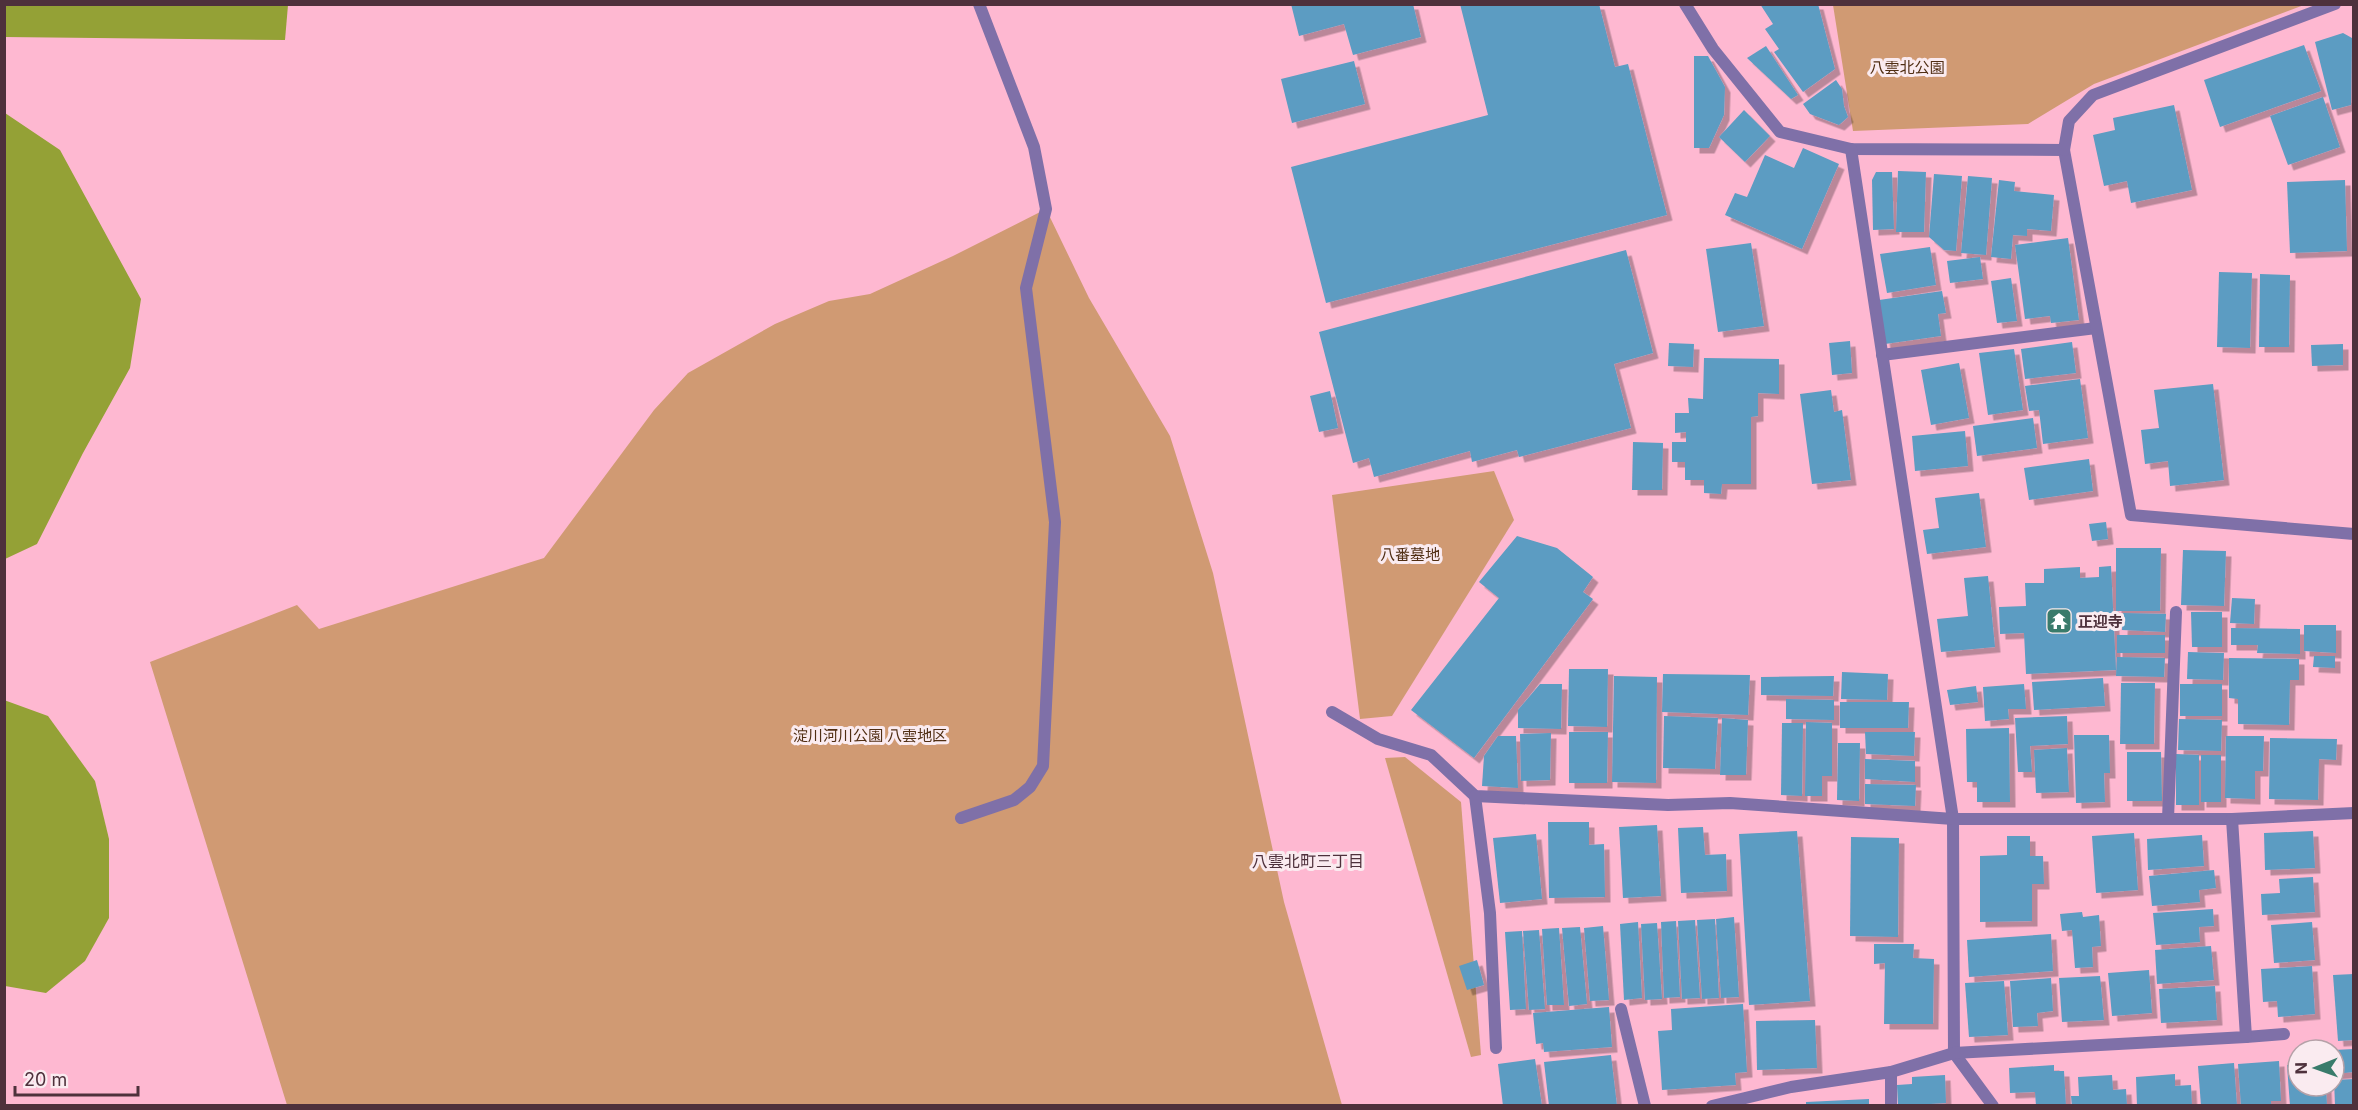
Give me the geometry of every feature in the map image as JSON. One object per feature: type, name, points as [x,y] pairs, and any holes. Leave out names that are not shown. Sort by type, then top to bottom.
[{"type":"street","points":[[961,818],[1014,800],[1030,787],[1043,766],[1055,522],[1026,288],[1046,209],[1034,147],[979,4]]},
{"type":"street","points":[[1685,4],[1713,49],[1780,132],[1851,150],[2064,150]]},
{"type":"street","points":[[2335,4],[2093,94],[2069,122],[2064,150],[2131,515],[2354,534]]},
{"type":"street","points":[[1851,150],[1953,819],[1954,1053],[1993,1106]]},
{"type":"street","points":[[1882,355],[2096,328]]},
{"type":"street","points":[[2168,819],[2176,612]]},
{"type":"street","points":[[1332,712],[1378,739],[1431,755],[1475,796],[1490,913],[1496,1048]]},
{"type":"street","points":[[1475,796],[1668,805],[1730,803],[1953,819],[2232,819],[2354,813]]},
{"type":"street","points":[[2232,819],[2246,1037]]},
{"type":"street","points":[[1621,1009],[1645,1106]]},
{"type":"street","points":[[1712,1106],[1791,1087],[1891,1071],[1954,1053],[2284,1034]]},
{"type":"street","points":[[1891,1071],[1891,1106]]},
{"type":"green space","name":"八雲北公園","points":[[1833,4],[2304,5],[2094,84],[2028,124],[1853,131]]},
{"type":"green space","name":"淀川河川公園 八雲地区","points":[[1046,209],[1089,298],[1170,436],[1213,573],[1284,902],[1342,1105],[287,1105],[150,662],[297,605],[319,629],[544,558],[654,410],[688,373],[775,324],[829,301],[870,294],[953,256]]},
{"type":"green space","name":"八番墓地","points":[[1494,471],[1514,520],[1392,716],[1360,719],[1332,495]]},
{"type":"green space","points":[[1405,757],[1461,802],[1481,1055],[1471,1057],[1385,758]]},
{"type":"shaded area","points":[[5,4],[288,5],[285,40],[5,37]]},
{"type":"shaded area","points":[[5,113],[60,150],[141,299],[130,368],[83,453],[37,544],[5,559]]},
{"type":"shaded area","points":[[4,700],[48,716],[95,781],[109,839],[109,918],[85,961],[46,993],[5,986]]},
{"type":"building","points":[[1291,4],[1413,4],[1421,37],[1353,55],[1344,24],[1299,36]]},
{"type":"building","points":[[1460,4],[1599,4],[1615,67],[1628,64],[1667,215],[1326,303],[1291,167],[1488,115]]},
{"type":"building","points":[[1760,4],[1818,4],[1835,69],[1803,92],[1774,52],[1779,49],[1765,29],[1773,24]]},
{"type":"building","points":[[2343,33],[2352,38],[2351,105],[2332,110],[2315,42]]},
{"type":"building","points":[[2304,45],[2321,91],[2220,127],[2204,80]]},
{"type":"building","points":[[1766,46],[1798,95],[1791,99],[1747,58]]},
{"type":"building","points":[[1694,56],[1708,56],[1725,87],[1724,115],[1709,148],[1694,148]]},
{"type":"building","points":[[1354,61],[1365,104],[1292,123],[1281,79]]},
{"type":"building","points":[[1836,80],[1842,89],[1848,117],[1839,125],[1810,114],[1803,104]]},
{"type":"building","points":[[2323,97],[2340,147],[2288,165],[2270,116]]},
{"type":"building","points":[[2174,105],[2192,190],[2131,203],[2127,181],[2104,186],[2093,135],[2115,130],[2113,118]]},
{"type":"building","points":[[1744,110],[1770,136],[1745,162],[1719,137]]},
{"type":"building","points":[[1803,148],[1839,164],[1802,249],[1725,215],[1735,193],[1747,197],[1765,155],[1794,168]]},
{"type":"building","points":[[1898,171],[1926,172],[1924,232],[1896,232]]},
{"type":"building","points":[[1876,172],[1892,172],[1894,229],[1873,230],[1872,180]]},
{"type":"building","points":[[1934,174],[1962,176],[1956,251],[1944,250],[1929,237]]},
{"type":"building","points":[[1968,176],[1992,178],[1986,255],[1961,253]]},
{"type":"building","points":[[1999,180],[2015,182],[2014,191],[2054,195],[2051,231],[2027,229],[2027,236],[2013,235],[2011,259],[1991,257]]},
{"type":"building","points":[[2345,180],[2347,251],[2290,253],[2287,182]]},
{"type":"building","points":[[2068,238],[2079,320],[2051,323],[2050,316],[2025,319],[2015,245]]},
{"type":"building","points":[[1751,243],[1764,326],[1718,332],[1706,249]]},
{"type":"building","points":[[1930,247],[1936,285],[1887,293],[1880,254]]},
{"type":"building","points":[[1626,250],[1653,353],[1614,364],[1631,428],[1519,457],[1517,450],[1472,462],[1470,451],[1374,477],[1369,458],[1353,463],[1319,332]]},
{"type":"building","points":[[1980,257],[1983,279],[1950,283],[1947,261]]},
{"type":"building","points":[[2219,272],[2252,273],[2250,348],[2217,347]]},
{"type":"building","points":[[2260,274],[2290,275],[2289,347],[2259,347]]},
{"type":"building","points":[[2011,278],[2017,321],[1997,323],[1991,281]]},
{"type":"building","points":[[1942,291],[1946,313],[1938,314],[1941,336],[1885,344],[1879,300]]},
{"type":"building","points":[[1850,341],[1852,373],[1832,375],[1829,343]]},
{"type":"building","points":[[2072,342],[2076,373],[2025,379],[2021,349]]},
{"type":"building","points":[[1669,343],[1694,344],[1693,367],[1668,366]]},
{"type":"building","points":[[2343,344],[2343,365],[2312,366],[2311,345]]},
{"type":"building","points":[[2014,349],[2023,410],[1988,415],[1979,353]]},
{"type":"building","points":[[1704,358],[1779,359],[1779,394],[1758,393],[1758,416],[1751,417],[1751,484],[1722,484],[1721,494],[1704,493],[1704,480],[1685,480],[1685,462],[1672,462],[1672,442],[1686,442],[1686,432],[1675,433],[1675,413],[1689,413],[1688,398],[1703,399]]},
{"type":"building","points":[[1959,363],[1969,418],[1931,425],[1921,370]]},
{"type":"building","points":[[2080,379],[2088,438],[2043,444],[2039,410],[2029,411],[2025,386]]},
{"type":"building","points":[[2213,384],[2224,480],[2170,486],[2168,461],[2145,464],[2141,430],[2159,428],[2154,390]]},
{"type":"building","points":[[1831,390],[1834,412],[1842,410],[1851,480],[1812,484],[1800,394]]},
{"type":"building","points":[[1330,391],[1338,428],[1319,432],[1310,396]]},
{"type":"building","points":[[2033,418],[2037,448],[1977,456],[1973,426]]},
{"type":"building","points":[[1965,431],[1968,466],[1915,471],[1912,436]]},
{"type":"building","points":[[1633,442],[1663,443],[1662,490],[1632,490]]},
{"type":"building","points":[[2089,459],[2093,491],[2029,500],[2024,468]]},
{"type":"building","points":[[1979,493],[1986,547],[1927,554],[1923,530],[1939,528],[1935,498]]},
{"type":"building","points":[[2106,522],[2108,539],[2092,541],[2089,524]]},
{"type":"building","points":[[1517,536],[1557,548],[1593,577],[1583,592],[1593,599],[1474,758],[1411,710],[1499,598],[1479,582]]},
{"type":"building","points":[[2116,548],[2161,548],[2160,611],[2116,611]]},
{"type":"building","points":[[2183,550],[2226,551],[2224,606],[2181,605]]},
{"type":"building","points":[[2111,566],[2116,670],[2026,674],[2024,633],[2000,634],[1999,607],[2026,606],[2025,583],[2044,583],[2044,569],[2080,567],[2080,578],[2099,577],[2099,567]]},
{"type":"building","points":[[1988,576],[1995,647],[1941,652],[1937,619],[1968,616],[1964,578]]},
{"type":"building","points":[[2232,598],[2255,599],[2254,624],[2230,623]]},
{"type":"building","points":[[2191,612],[2222,612],[2222,647],[2192,647]]},
{"type":"building","points":[[2123,613],[2166,614],[2165,632],[2122,630]]},
{"type":"building","points":[[2304,625],[2336,625],[2336,653],[2304,651]]},
{"type":"building","points":[[2231,628],[2300,629],[2300,654],[2257,653],[2258,645],[2231,645]]},
{"type":"building","points":[[2117,635],[2165,635],[2165,653],[2117,653]]},
{"type":"building","points":[[2188,652],[2224,653],[2223,680],[2187,679]]},
{"type":"building","points":[[2314,656],[2335,656],[2335,668],[2313,667]]},
{"type":"building","points":[[2117,657],[2165,658],[2164,677],[2116,676]]},
{"type":"building","points":[[2229,658],[2299,659],[2299,680],[2290,680],[2289,725],[2238,724],[2238,699],[2229,698]]},
{"type":"building","points":[[1569,669],[1608,669],[1607,727],[1568,726]]},
{"type":"building","points":[[1842,672],[1888,674],[1887,700],[1841,699]]},
{"type":"building","points":[[1663,674],[1750,675],[1748,715],[1662,712]]},
{"type":"building","points":[[1614,676],[1657,677],[1656,783],[1612,782]]},
{"type":"building","points":[[1834,676],[1833,696],[1761,695],[1761,677]]},
{"type":"building","points":[[2103,678],[2105,706],[2034,710],[2032,682]]},
{"type":"building","points":[[2121,683],[2155,683],[2154,744],[2120,744]]},
{"type":"building","points":[[1540,684],[1562,684],[1561,729],[1518,728],[1518,710]]},
{"type":"building","points":[[2024,684],[2026,709],[2008,709],[2009,719],[1985,721],[1983,687]]},
{"type":"building","points":[[2180,684],[2222,684],[2222,716],[2180,716]]},
{"type":"building","points":[[1976,686],[1978,702],[1950,705],[1947,690]]},
{"type":"building","points":[[1786,699],[1834,700],[1834,720],[1786,719]]},
{"type":"building","points":[[1840,702],[1909,702],[1908,728],[1840,728]]},
{"type":"building","points":[[1664,716],[1718,718],[1715,769],[1663,768]]},
{"type":"building","points":[[2067,716],[2068,744],[2030,746],[2032,772],[2018,772],[2015,718]]},
{"type":"building","points":[[1722,718],[1748,720],[1746,775],[1720,775]]},
{"type":"building","points":[[2179,719],[2222,720],[2221,751],[2178,750]]},
{"type":"building","points":[[1806,722],[1832,723],[1832,776],[1822,776],[1822,796],[1805,796]]},
{"type":"building","points":[[1782,723],[1803,723],[1802,796],[1781,795]]},
{"type":"building","points":[[2009,728],[2010,802],[1977,802],[1977,782],[1967,782],[1966,729]]},
{"type":"building","points":[[1569,732],[1608,732],[1607,783],[1569,783]]},
{"type":"building","points":[[1865,732],[1915,732],[1914,756],[1866,754]]},
{"type":"building","points":[[1551,733],[1550,780],[1521,781],[1520,734]]},
{"type":"building","points":[[2074,735],[2109,735],[2110,773],[2104,773],[2105,802],[2076,803]]},
{"type":"building","points":[[1498,736],[1516,736],[1518,788],[1482,786],[1484,756]]},
{"type":"building","points":[[2226,736],[2264,736],[2263,771],[2255,771],[2255,799],[2225,798]]},
{"type":"building","points":[[2270,738],[2337,739],[2336,760],[2319,759],[2318,800],[2269,799]]},
{"type":"building","points":[[1838,743],[1860,743],[1859,801],[1837,800]]},
{"type":"building","points":[[2067,748],[2069,792],[2036,793],[2034,750]]},
{"type":"building","points":[[2127,752],[2161,752],[2162,801],[2127,801]]},
{"type":"building","points":[[2176,754],[2199,755],[2199,805],[2176,805]]},
{"type":"building","points":[[2201,755],[2221,755],[2221,802],[2201,802]]},
{"type":"building","points":[[1865,759],[1915,761],[1915,782],[1865,779]]},
{"type":"building","points":[[1865,784],[1916,785],[1915,806],[1865,804]]},
{"type":"building","points":[[1548,822],[1589,822],[1589,845],[1604,844],[1605,897],[1549,898]]},
{"type":"building","points":[[1657,825],[1661,896],[1623,898],[1619,827]]},
{"type":"building","points":[[1703,827],[1705,855],[1726,854],[1727,891],[1681,893],[1678,828]]},
{"type":"building","points":[[1797,831],[1810,1001],[1749,1005],[1739,834]]},
{"type":"building","points":[[2313,831],[2315,868],[2265,870],[2264,833]]},
{"type":"building","points":[[2134,833],[2138,890],[2096,893],[2092,836]]},
{"type":"building","points":[[1536,834],[1542,899],[1500,903],[1493,838]]},
{"type":"building","points":[[2202,835],[2204,866],[2148,870],[2147,839]]},
{"type":"building","points":[[2007,836],[2030,836],[2030,856],[2043,856],[2044,884],[2032,884],[2032,921],[1980,922],[1980,856],[2007,855]]},
{"type":"building","points":[[1851,837],[1899,838],[1898,937],[1850,936]]},
{"type":"building","points":[[2214,870],[2216,888],[2199,890],[2200,902],[2152,906],[2149,876]]},
{"type":"building","points":[[2313,877],[2315,912],[2262,915],[2261,894],[2280,893],[2279,879]]},
{"type":"building","points":[[2213,909],[2214,926],[2199,927],[2200,942],[2156,945],[2153,913]]},
{"type":"building","points":[[2082,912],[2083,917],[2099,915],[2101,946],[2092,947],[2093,967],[2075,968],[2072,930],[2062,931],[2060,914]]},
{"type":"building","points":[[1734,917],[1739,997],[1721,998],[1716,919]]},
{"type":"building","points":[[1715,919],[1719,998],[1702,999],[1697,920]]},
{"type":"building","points":[[1695,920],[1700,998],[1682,999],[1678,921]]},
{"type":"building","points":[[1676,921],[1680,997],[1664,998],[1661,922]]},
{"type":"building","points":[[1638,922],[1642,998],[1624,1000],[1620,924]]},
{"type":"building","points":[[2312,922],[2315,960],[2274,963],[2271,925]]},
{"type":"building","points":[[1657,923],[1662,999],[1645,1000],[1641,924]]},
{"type":"building","points":[[1603,926],[1609,1000],[1590,1001],[1584,928]]},
{"type":"building","points":[[1580,927],[1587,1004],[1569,1006],[1562,928]]},
{"type":"building","points":[[1559,928],[1564,1005],[1547,1005],[1542,929]]},
{"type":"building","points":[[1539,930],[1545,1009],[1529,1010],[1523,931]]},
{"type":"building","points":[[1522,931],[1526,1009],[1510,1010],[1505,932]]},
{"type":"building","points":[[2051,934],[2053,971],[1969,977],[1967,940]]},
{"type":"building","points":[[1874,944],[1914,944],[1913,958],[1934,959],[1933,1024],[1884,1024],[1885,963],[1874,964]]},
{"type":"building","points":[[2211,946],[2214,980],[2157,984],[2155,950]]},
{"type":"building","points":[[1477,960],[1484,985],[1467,990],[1459,966]]},
{"type":"building","points":[[2312,966],[2315,1014],[2278,1017],[2277,1001],[2263,1002],[2261,969]]},
{"type":"building","points":[[2149,970],[2152,1013],[2112,1016],[2108,973]]},
{"type":"building","points":[[2354,974],[2354,1040],[2338,1038],[2333,975]]},
{"type":"building","points":[[2100,976],[2104,1020],[2062,1022],[2059,978]]},
{"type":"building","points":[[2051,978],[2053,1011],[2037,1013],[2038,1026],[2013,1027],[2010,981]]},
{"type":"building","points":[[2004,981],[2008,1035],[1969,1037],[1965,983]]},
{"type":"building","points":[[2215,986],[2217,1020],[2161,1023],[2159,989]]},
{"type":"building","points":[[1743,1004],[1747,1072],[1735,1073],[1736,1085],[1662,1090],[1658,1031],[1672,1030],[1671,1009]]},
{"type":"building","points":[[1609,1007],[1612,1047],[1544,1052],[1543,1043],[1536,1044],[1533,1013]]},
{"type":"building","points":[[1815,1020],[1817,1068],[1757,1070],[1756,1021]]},
{"type":"building","points":[[2346,1049],[2354,1049],[2354,1072],[2346,1073]]},
{"type":"building","points":[[1611,1055],[1617,1106],[1549,1106],[1544,1062]]},
{"type":"building","points":[[1535,1059],[1542,1106],[1503,1106],[1498,1064]]},
{"type":"building","points":[[2279,1061],[2281,1101],[2271,1101],[2271,1106],[2241,1106],[2238,1064]]},
{"type":"building","points":[[2234,1063],[2237,1106],[2201,1106],[2198,1066]]},
{"type":"building","points":[[2054,1065],[2054,1071],[2064,1071],[2066,1106],[2036,1106],[2035,1092],[2010,1093],[2009,1068]]},
{"type":"building","points":[[2175,1074],[2175,1086],[2191,1085],[2192,1106],[2137,1106],[2136,1077]]},
{"type":"building","points":[[1945,1075],[1946,1103],[1898,1106],[1897,1085],[1912,1084],[1912,1077]]},
{"type":"building","points":[[2112,1075],[2113,1090],[2126,1089],[2127,1106],[2072,1106],[2071,1096],[2079,1096],[2078,1077]]},
{"type":"building","points":[[2346,1079],[2354,1079],[2354,1104],[2335,1105],[2335,1098],[2346,1098]]},
{"type":"building","points":[[2289,1098],[2327,1098],[2327,1106],[2290,1106]]},
{"type":"building","points":[[1869,1099],[1869,1106],[1806,1106],[1806,1102]]},
{"type":"place","name":"正迎寺","points":[[2059,621]]},
{"type":"district","name":"八雲北町三丁目","points":[[1308,861]]}]
